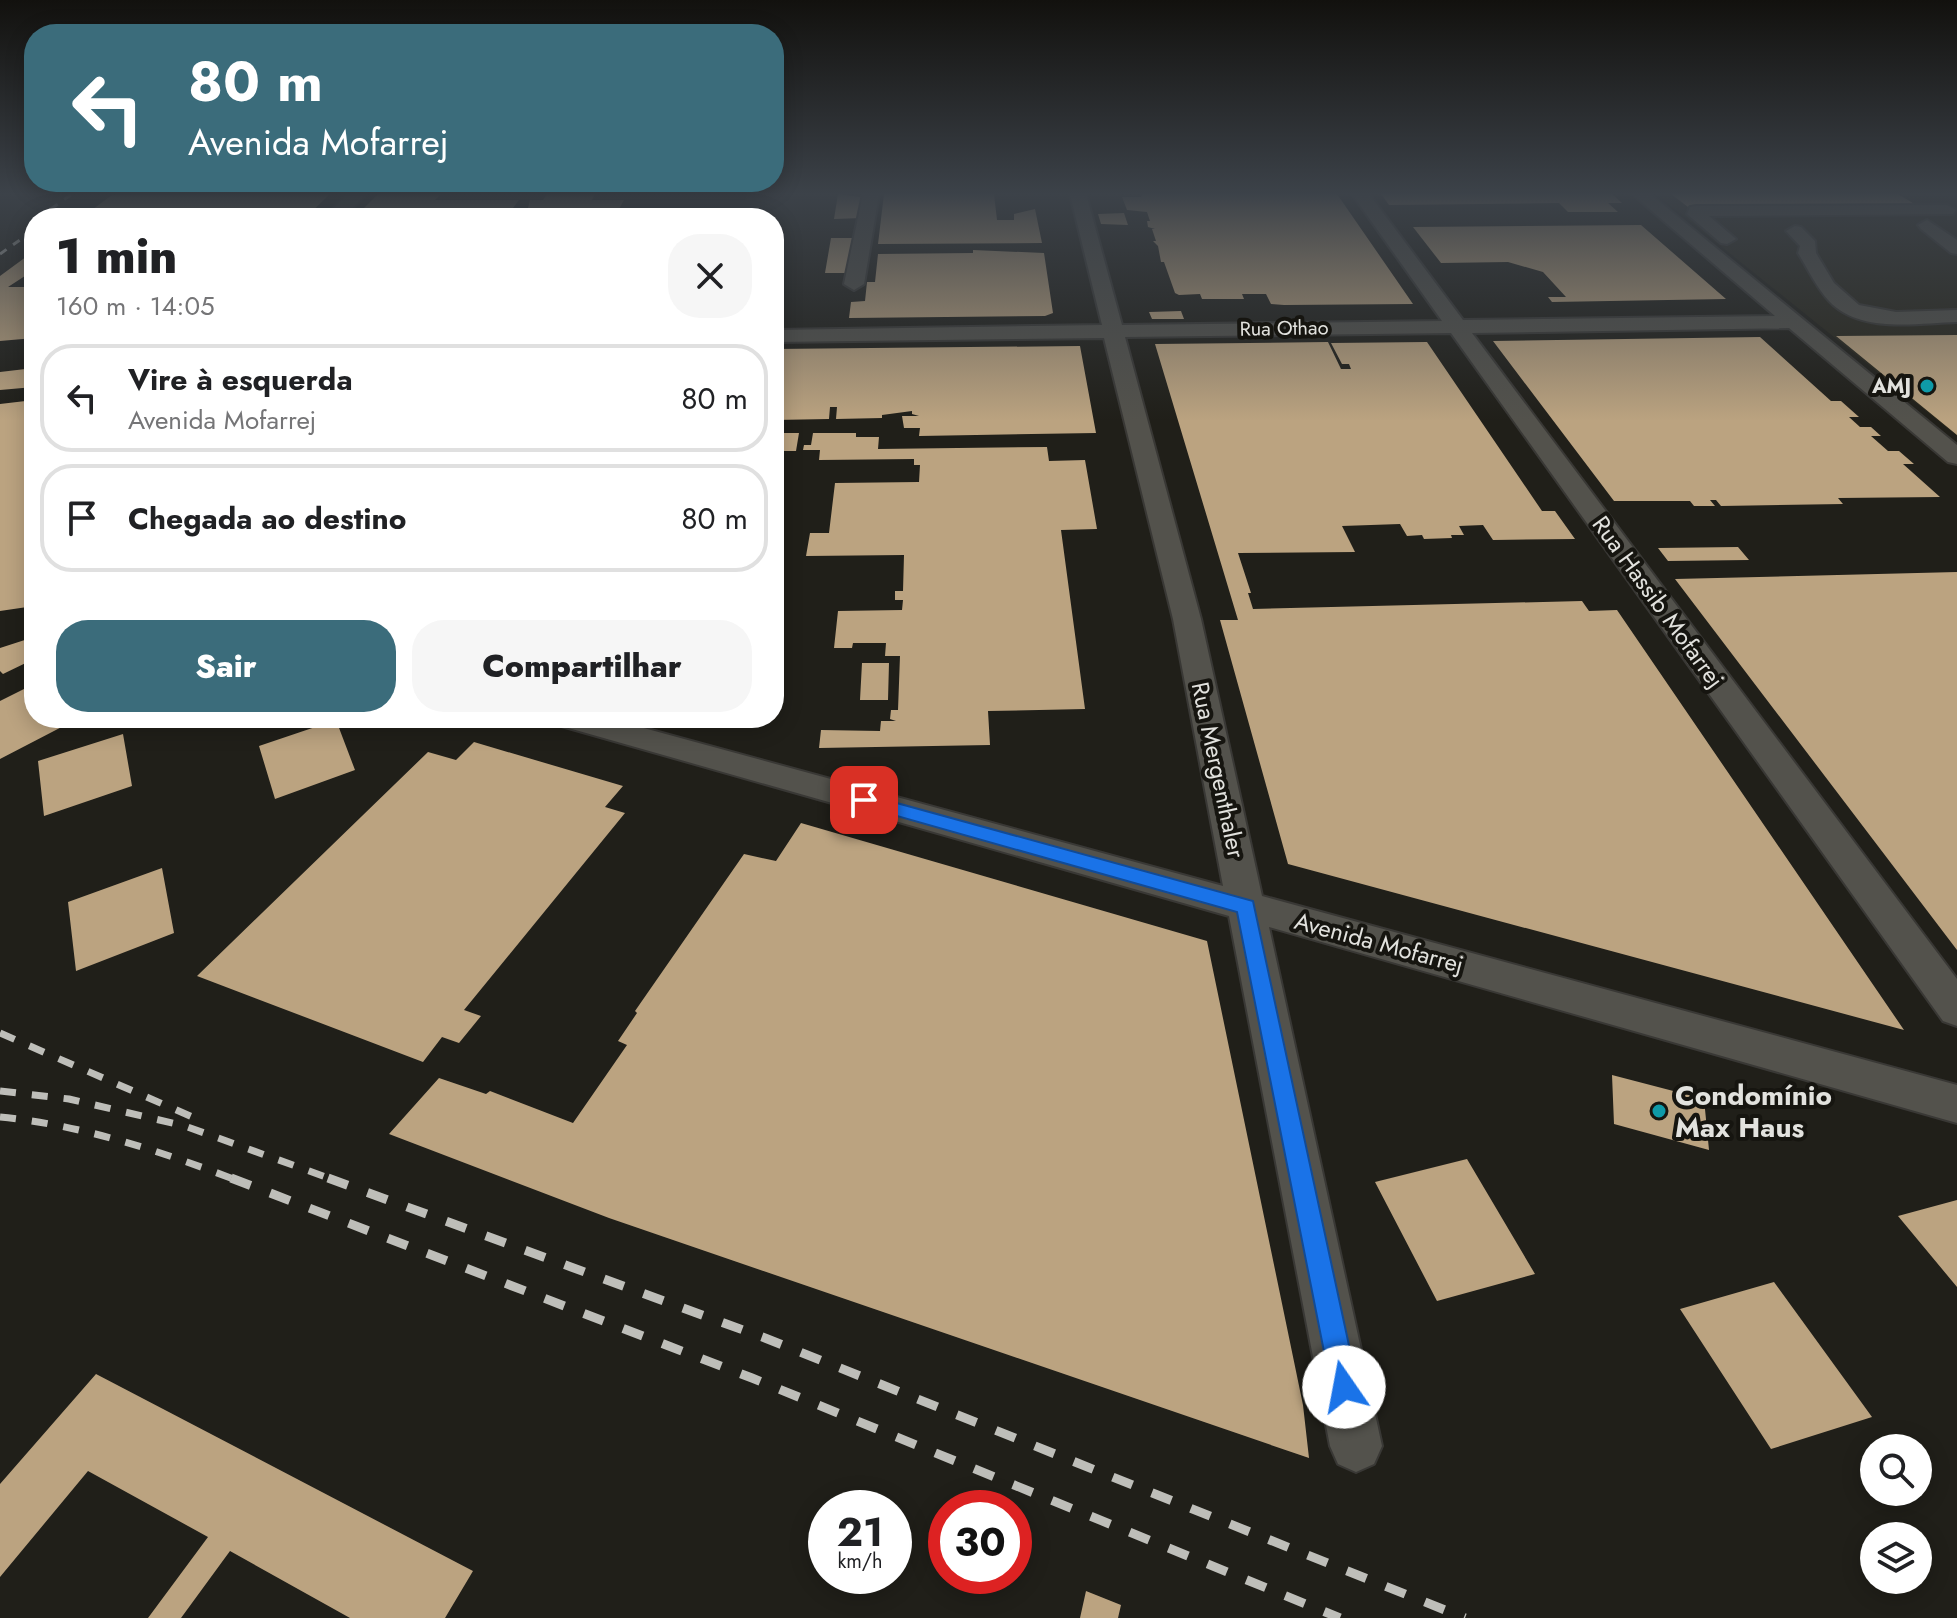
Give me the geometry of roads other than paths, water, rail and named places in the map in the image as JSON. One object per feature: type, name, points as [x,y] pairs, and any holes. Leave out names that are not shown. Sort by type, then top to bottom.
[{"type":"street","points":[[854,284],[857,270]]},
{"type":"street","name":"Rua Mergenthaler","points":[[1098,270],[1187,619],[1356,1446]]},
{"type":"street","name":"Rua Hassib Mofarrej","points":[[1414,270],[1957,1009]]},
{"type":"street","points":[[1731,270],[1957,457]]},
{"type":"street","points":[[1818,270],[1837,299],[1854,311],[1880,316],[1957,316]]},
{"type":"street","name":"Rua Othao","points":[[784,336],[1794,322]]},
{"type":"street","name":"Avenida Mofarrej","points":[[605,728],[1957,1104]]},
{"type":"railway","points":[[0,1033],[204,1122]]},
{"type":"railway","points":[[0,1091],[69,1099],[185,1126],[334,1180]]},
{"type":"railway","points":[[0,1117],[61,1126],[120,1141],[236,1180]]},
{"type":"railway","points":[[231,1178],[752,1378],[1340,1618]]},
{"type":"railway","points":[[328,1178],[765,1338],[1465,1618]]},
{"type":"place","name":"AMJ","points":[[1927,386]]},
{"type":"place","name":"Condomínio Max Haus","points":[[1659,1111]]}]
